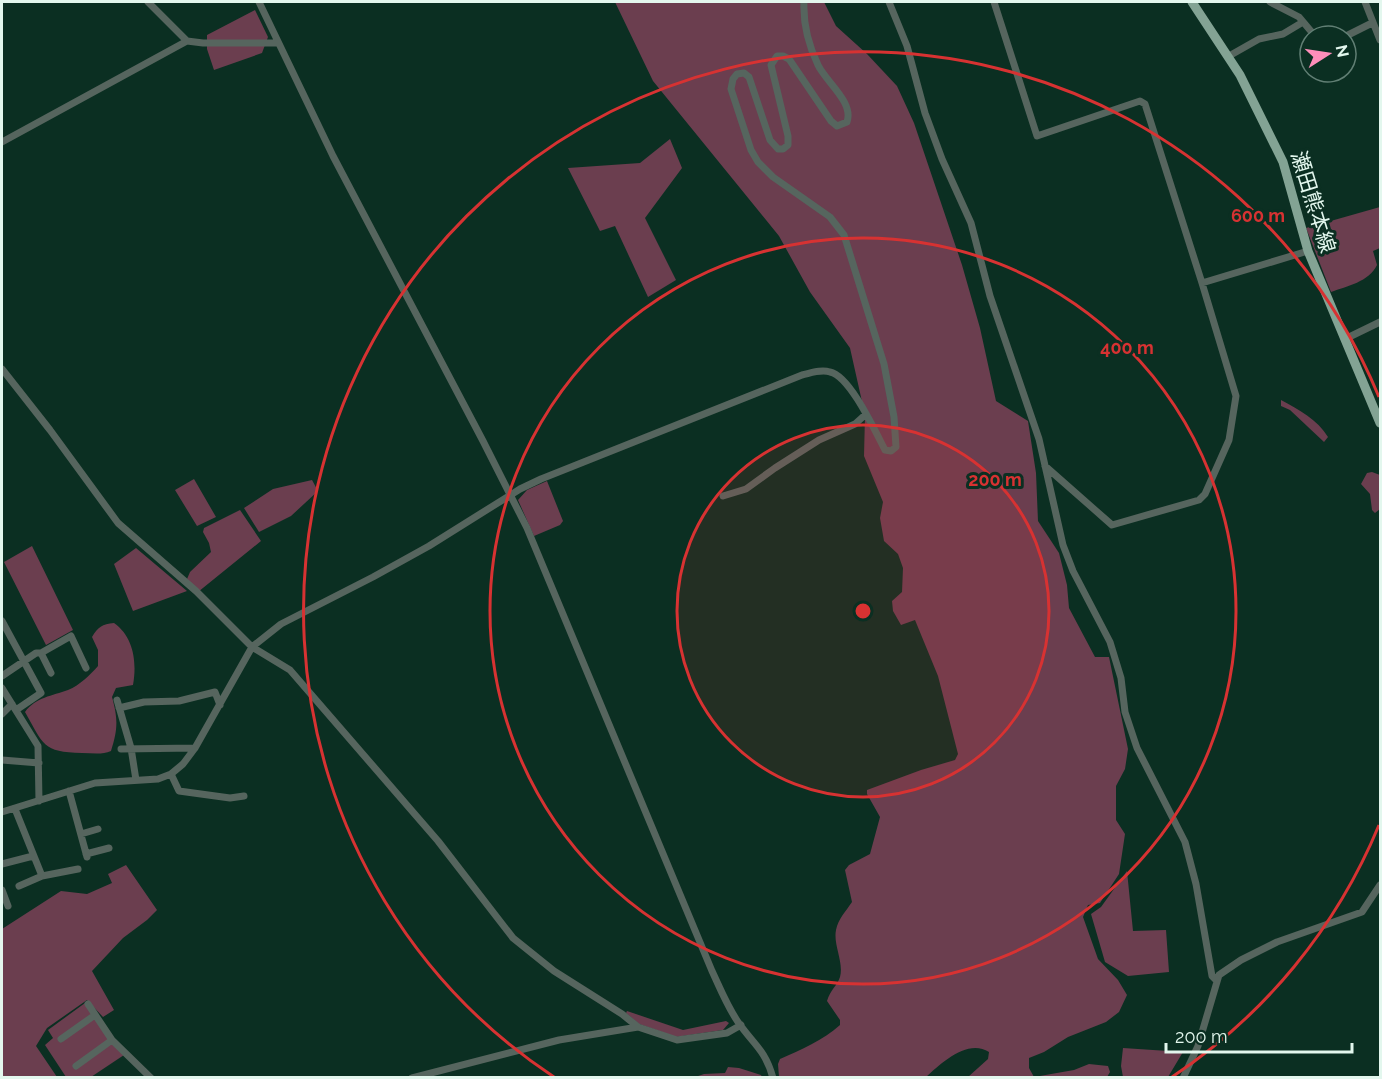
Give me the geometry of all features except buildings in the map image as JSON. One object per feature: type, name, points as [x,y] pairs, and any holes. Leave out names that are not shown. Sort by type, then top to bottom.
[{"type":"main road","name":"瀬田熊本線","points":[[1192,2],[1229,56],[1269,130],[1283,162],[1308,251],[1380,423]]},
{"type":"street","points":[[148,2],[187,41]]},
{"type":"street","points":[[259,2],[333,156],[483,441],[531,538],[712,971],[729,1007],[762,1049],[772,1077]]},
{"type":"street","points":[[2,812],[95,783],[158,779],[171,774],[183,764],[195,748],[252,647],[281,624],[429,546],[509,495],[542,479],[802,375],[824,371],[838,375],[852,390],[885,450],[891,451],[896,447],[894,417],[884,364],[844,235],[830,217],[773,177],[758,162],[751,150],[731,89],[733,79],[737,74],[744,73],[749,78],[770,140],[778,149],[783,149],[788,145],[788,136],[771,65],[777,56],[783,56],[789,60],[831,121],[837,126],[847,123],[849,116],[847,108],[819,67],[805,32],[804,2]]},
{"type":"street","points":[[889,2],[907,46],[925,113],[942,159],[971,223],[990,296],[1039,439],[1063,545],[1073,571],[1110,642],[1120,678],[1125,712],[1137,748],[1185,842],[1196,884],[1212,976],[1216,980]]},
{"type":"street","points":[[994,2],[1037,135],[1140,102],[1145,104],[1236,396],[1229,440],[1205,494],[1199,500],[1112,525],[1045,465]]},
{"type":"street","points":[[1229,56],[1259,39],[1283,34],[1303,22],[1291,12],[1270,2]]},
{"type":"street","points":[[1365,2],[1380,40]]},
{"type":"street","points":[[1358,30],[1372,23]]},
{"type":"street","points":[[2,142],[187,41],[278,43]]},
{"type":"street","points":[[1202,283],[1308,251]]},
{"type":"street","points":[[1345,339],[1380,322]]},
{"type":"street","points":[[2,369],[118,523],[196,591],[252,647],[290,670],[438,841],[513,938],[554,971],[622,1014],[638,1027],[677,1040],[727,1033],[741,1025]]},
{"type":"street","points":[[723,496],[746,489],[819,440],[855,424],[865,415]]},
{"type":"street","points":[[2,621],[41,693],[2,714]]},
{"type":"street","points":[[2,676],[36,653],[71,636],[86,668]]},
{"type":"street","points":[[40,653],[51,673]]},
{"type":"street","points":[[2,688],[38,746],[39,801]]},
{"type":"street","points":[[136,780],[118,704],[179,701],[215,692],[220,705]]},
{"type":"street","points":[[122,749],[195,748]]},
{"type":"street","points":[[2,760],[39,763]]},
{"type":"street","points":[[171,774],[179,791],[230,798],[244,796]]},
{"type":"street","points":[[69,791],[87,856],[109,848]]},
{"type":"street","points":[[15,809],[42,876]]},
{"type":"street","points":[[81,834],[98,829]]},
{"type":"street","points":[[2,864],[33,856]]},
{"type":"street","points":[[19,886],[42,876],[78,869]]},
{"type":"street","points":[[1183,1077],[1198,1046],[1216,980],[1224,971],[1277,942],[1362,912],[1380,885]]},
{"type":"street","points":[[2,890],[5,902]]},
{"type":"street","points":[[88,1004],[112,1040],[151,1077]]},
{"type":"street","points":[[61,1039],[95,1015]]},
{"type":"street","points":[[412,1077],[559,1040],[638,1027]]},
{"type":"street","points":[[76,1066],[112,1040]]},
{"type":"shaded area","points":[[615,2],[824,2],[836,26],[897,86],[914,123],[962,265],[980,328],[996,401],[1028,421],[1036,473],[1038,521],[1059,553],[1067,585],[1069,608],[1095,657],[1109,657],[1128,749],[1125,769],[1116,786],[1116,820],[1125,834],[1119,874],[1100,903],[1088,905],[1083,917],[1098,959],[1118,980],[1127,995],[1119,1012],[1106,1022],[1068,1037],[1044,1052],[1029,1058],[1029,1068],[1034,1077],[968,1077],[988,1059],[989,1052],[981,1048],[972,1048],[955,1054],[926,1077],[779,1077],[780,1059],[819,1040],[840,1025],[840,1020],[827,1001],[839,980],[841,971],[835,936],[837,926],[852,902],[845,870],[849,865],[870,854],[880,817],[867,790],[955,760],[958,754],[938,676],[915,620],[901,625],[893,611],[892,601],[902,592],[903,568],[898,554],[884,541],[880,518],[883,502],[864,456],[865,415],[850,348],[810,292],[779,236],[653,81]]},
{"type":"shaded area","points":[[255,10],[268,37],[262,53],[214,70],[207,49],[207,35]]},
{"type":"shaded area","points":[[670,139],[682,168],[645,218],[676,280],[648,297],[615,226],[600,231],[568,168],[640,163]]},
{"type":"shaded area","points":[[1380,207],[1380,248],[1373,251],[1377,265],[1369,276],[1331,292],[1306,228]]},
{"type":"shaded area","points":[[1281,400],[1301,411],[1319,425],[1328,437],[1324,442],[1290,410],[1281,406]]},
{"type":"shaded area","points":[[1367,473],[1380,475],[1380,509],[1375,513],[1372,510],[1370,494],[1361,484]]},
{"type":"shaded area","points":[[194,479],[216,517],[197,526],[175,490]]},
{"type":"shaded area","points":[[312,480],[318,491],[291,516],[259,532],[244,508],[273,489]]},
{"type":"shaded area","points":[[547,481],[563,521],[560,525],[534,536],[518,500],[527,490]]},
{"type":"shaded area","points":[[240,510],[261,541],[198,592],[187,579],[190,572],[211,552],[203,532],[204,528]]},
{"type":"shaded area","points":[[32,546],[73,630],[46,645],[4,562]]},
{"type":"shaded area","points":[[136,548],[187,591],[133,611],[114,564]]},
{"type":"shaded area","points":[[114,623],[130,643],[135,668],[133,685],[116,688],[112,697],[116,724],[111,751],[82,753],[51,748],[41,739],[25,712],[39,700],[72,688],[92,673],[98,666],[98,650],[92,637],[101,627]]},
{"type":"shaded area","points":[[126,865],[157,910],[123,938],[92,971],[114,1010],[103,1017],[87,1000],[47,1028],[36,1046],[57,1077],[2,1078],[2,929],[61,891],[87,894],[112,883],[108,874]]},
{"type":"shaded area","points":[[1127,871],[1133,931],[1166,930],[1169,972],[1128,976],[1105,962],[1091,914],[1101,907]]},
{"type":"shaded area","points":[[85,1003],[124,1055],[91,1077],[66,1077],[45,1045],[53,1038],[48,1030]]},
{"type":"shaded area","points":[[627,1011],[683,1030],[726,1021],[729,1023],[723,1030],[676,1037],[639,1024],[626,1013]]},
{"type":"shaded area","points":[[1123,1048],[1183,1052],[1168,1077],[1123,1077],[1121,1066]]},
{"type":"shaded area","points":[[1089,1064],[1108,1066],[1110,1072],[1107,1077],[1034,1077],[1074,1070]]},
{"type":"shaded area","points":[[728,1067],[739,1068],[762,1077],[695,1077],[725,1073]]}]
